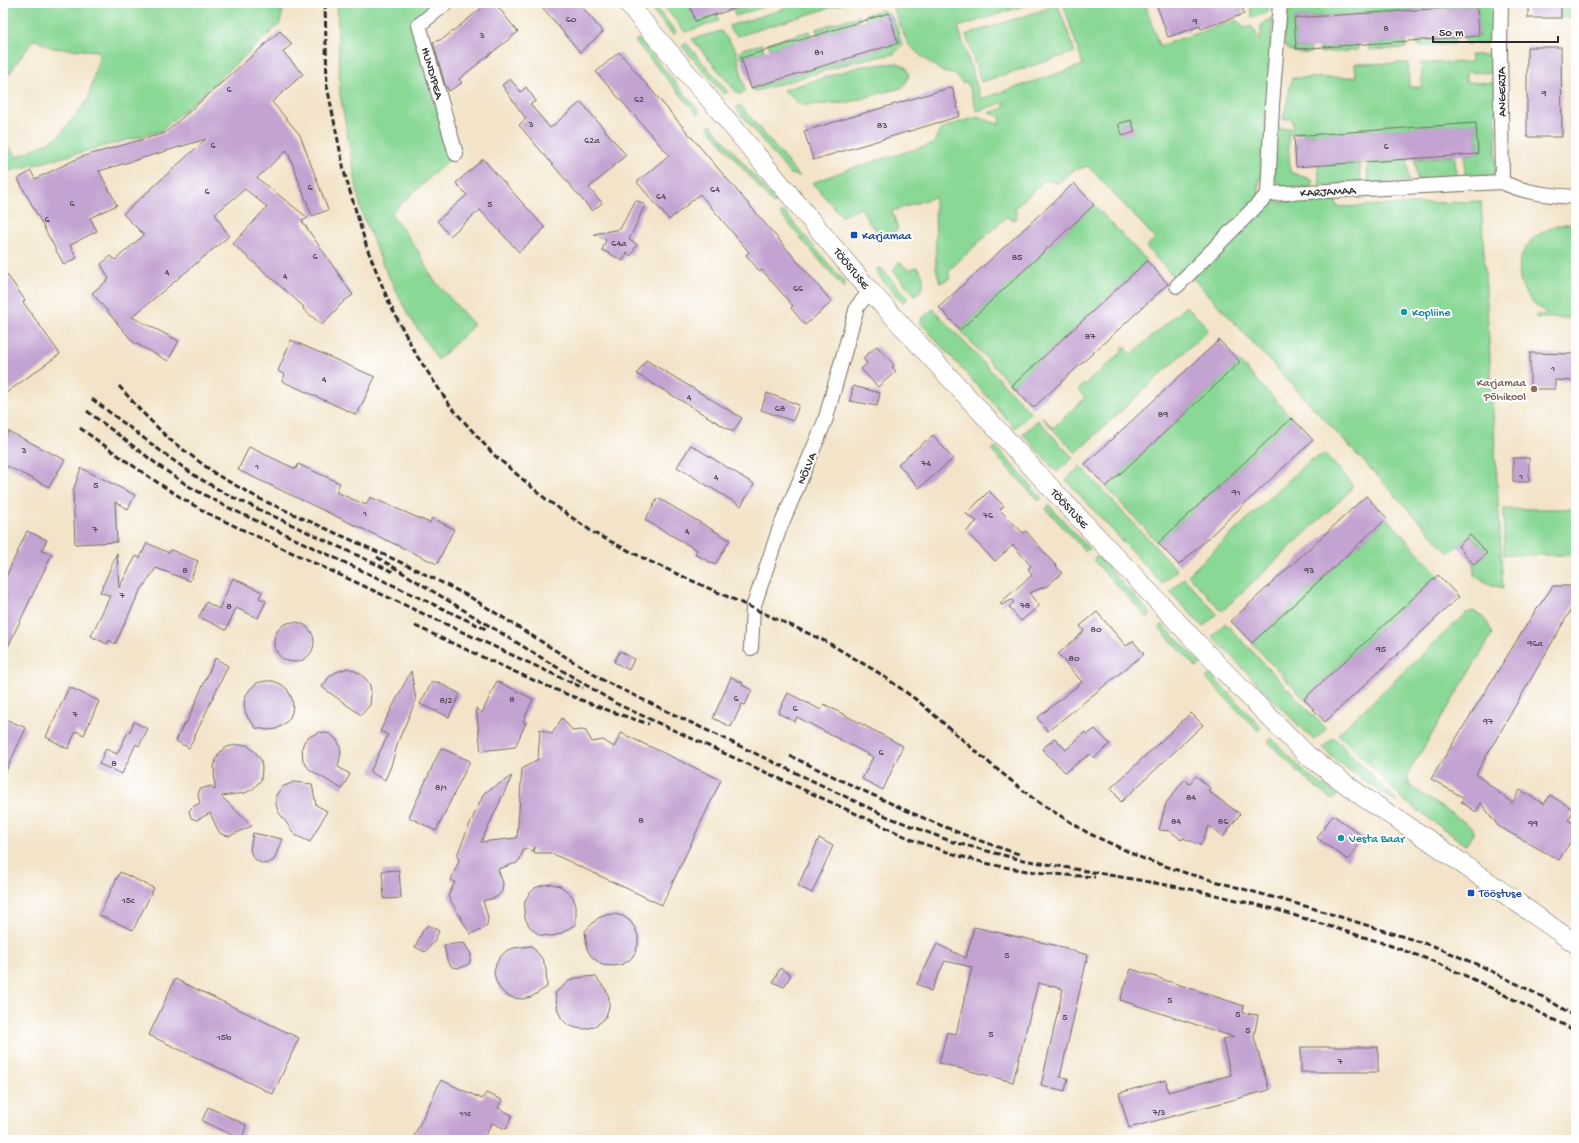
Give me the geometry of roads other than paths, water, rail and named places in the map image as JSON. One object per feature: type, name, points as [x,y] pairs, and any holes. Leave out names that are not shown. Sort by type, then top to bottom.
[{"type":"street","name":"HUNDIPEA","points":[[446,3],[419,26],[456,154]]},
{"type":"street","name":"TÖÖSTUSE","points":[[627,3],[870,291],[1050,487],[1209,656],[1307,756],[1363,797],[1423,836],[1576,944]]},
{"type":"street","points":[[1177,286],[1268,194],[1272,105],[1280,3]]},
{"type":"street","name":"ANGERJA","points":[[1500,3],[1502,182]]},
{"type":"street","name":"KARJAMAA","points":[[1268,194],[1502,182],[1511,186],[1553,196],[1576,196]]},
{"type":"street","name":"NÕLVA","points":[[752,648],[753,608],[779,530],[825,421],[857,307],[870,291]]},
{"type":"railway","points":[[325,3],[327,86],[345,175],[367,248],[390,305],[417,356],[451,407],[493,454],[547,500],[594,533],[651,562],[825,641],[879,673],[918,701],[987,761],[1035,800],[1088,833],[1144,859],[1189,874],[1312,908],[1436,947],[1483,967],[1547,999],[1576,1017]]},
{"type":"railway","points":[[119,386],[169,439],[217,475],[260,499],[409,566],[470,597],[606,682],[888,817],[953,842],[1018,859],[1195,890],[1274,909],[1383,943],[1430,960],[1477,981],[1576,1031]]},
{"type":"railway","points":[[92,399],[170,458],[197,477],[228,495],[393,572]]},
{"type":"railway","points":[[87,411],[162,468],[190,487],[225,506],[488,630]]},
{"type":"railway","points":[[80,428],[159,484],[209,514],[583,688]]},
{"type":"railway","points":[[377,557],[617,704],[913,840],[981,862],[1004,867],[1061,875],[1095,877]]},
{"type":"railway","points":[[415,626],[560,691],[649,724]]},
{"type":"railway","points":[[790,756],[931,821],[1019,854]]},
{"type":"place","name":"Karjamaa","points":[[854,235]]},
{"type":"place","name":"Kopliine","points":[[1404,312]]},
{"type":"place","name":"Karjamaa Põhikool","points":[[1534,389]]},
{"type":"place","name":"Vesta Baar","points":[[1341,838]]},
{"type":"place","name":"Tööstuse","points":[[1471,893]]}]
